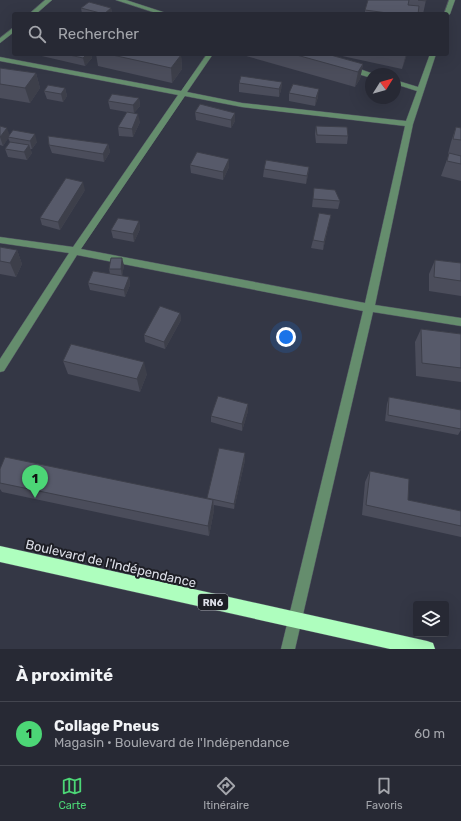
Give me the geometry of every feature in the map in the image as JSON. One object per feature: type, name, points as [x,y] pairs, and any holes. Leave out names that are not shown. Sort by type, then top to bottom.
[{"type":"highway","name":"Boulevard de l'Indépendance","points":[[0,554],[426,649]]},
{"type":"street","points":[[34,12],[49,0]]},
{"type":"street","points":[[119,0],[159,12]]},
{"type":"street","points":[[448,12],[452,0]]},
{"type":"street","points":[[0,41],[12,31]]},
{"type":"street","points":[[0,368],[75,251],[181,94],[209,56]]},
{"type":"street","points":[[288,649],[368,308],[409,124],[432,56]]},
{"type":"street","points":[[0,59],[242,105],[409,124]]},
{"type":"street","points":[[343,67],[365,73]]},
{"type":"street","points":[[401,84],[420,90]]},
{"type":"street","points":[[0,240],[75,251],[368,308],[461,322]]},
{"type":"building","points":[[368,0],[409,0],[408,5],[419,6],[418,12],[380,12],[365,10]]},
{"type":"building","points":[[89,2],[111,8],[106,12],[96,12],[81,8]]},
{"type":"building","points":[[74,56],[85,56],[83,58]]},
{"type":"building","points":[[117,56],[180,56],[171,68]]},
{"type":"building","points":[[300,56],[334,56],[363,64],[358,72]]},
{"type":"building","points":[[0,68],[36,73],[25,88],[0,84]]},
{"type":"building","points":[[241,76],[282,82],[279,89],[239,83]]},
{"type":"building","points":[[293,84],[319,89],[316,98],[289,93]]},
{"type":"building","points":[[48,85],[65,88],[61,94],[44,91]]},
{"type":"building","points":[[112,94],[139,98],[133,105],[108,101]]},
{"type":"building","points":[[200,104],[235,113],[231,120],[195,112]]},
{"type":"building","points":[[127,112],[138,114],[132,129],[118,127]]},
{"type":"building","points":[[0,126],[7,128],[0,137]]},
{"type":"building","points":[[316,126],[347,127],[348,136],[317,135]]},
{"type":"building","points":[[456,127],[461,128],[461,140],[453,139]]},
{"type":"building","points":[[13,130],[35,134],[30,141],[8,137]]},
{"type":"building","points":[[48,136],[108,144],[103,154],[49,145]]},
{"type":"building","points":[[10,142],[29,145],[24,152],[5,149]]},
{"type":"building","points":[[197,152],[229,159],[223,172],[190,165]]},
{"type":"building","points":[[449,153],[461,156],[461,164],[447,161]]},
{"type":"building","points":[[266,160],[309,167],[307,176],[264,169]]},
{"type":"building","points":[[66,178],[83,182],[58,222],[40,218]]},
{"type":"building","points":[[314,188],[335,190],[340,201],[313,199]]},
{"type":"building","points":[[319,213],[331,215],[324,242],[313,240]]},
{"type":"building","points":[[118,218],[139,221],[133,234],[111,230]]},
{"type":"building","points":[[0,247],[17,250],[10,263],[0,261]]},
{"type":"building","points":[[111,258],[122,258],[121,269],[109,269]]},
{"type":"building","points":[[435,260],[461,263],[461,281],[434,277]]},
{"type":"building","points":[[93,271],[129,277],[124,290],[88,283]]},
{"type":"building","points":[[160,306],[180,313],[164,342],[144,335]]},
{"type":"building","points":[[421,329],[461,334],[461,368],[422,363]]},
{"type":"building","points":[[71,344],[144,362],[137,379],[63,361]]},
{"type":"building","points":[[218,396],[248,404],[242,424],[211,416]]},
{"type":"building","points":[[389,397],[461,410],[461,429],[388,415]]},
{"type":"building","points":[[219,448],[245,453],[234,504],[207,498]]},
{"type":"building","points":[[5,457],[213,500],[208,526],[0,483],[0,469]]},
{"type":"building","points":[[370,471],[409,479],[408,500],[461,511],[461,526],[366,505]]},
{"type":"place","name":"Collage Pneus","points":[[35,498]]}]
